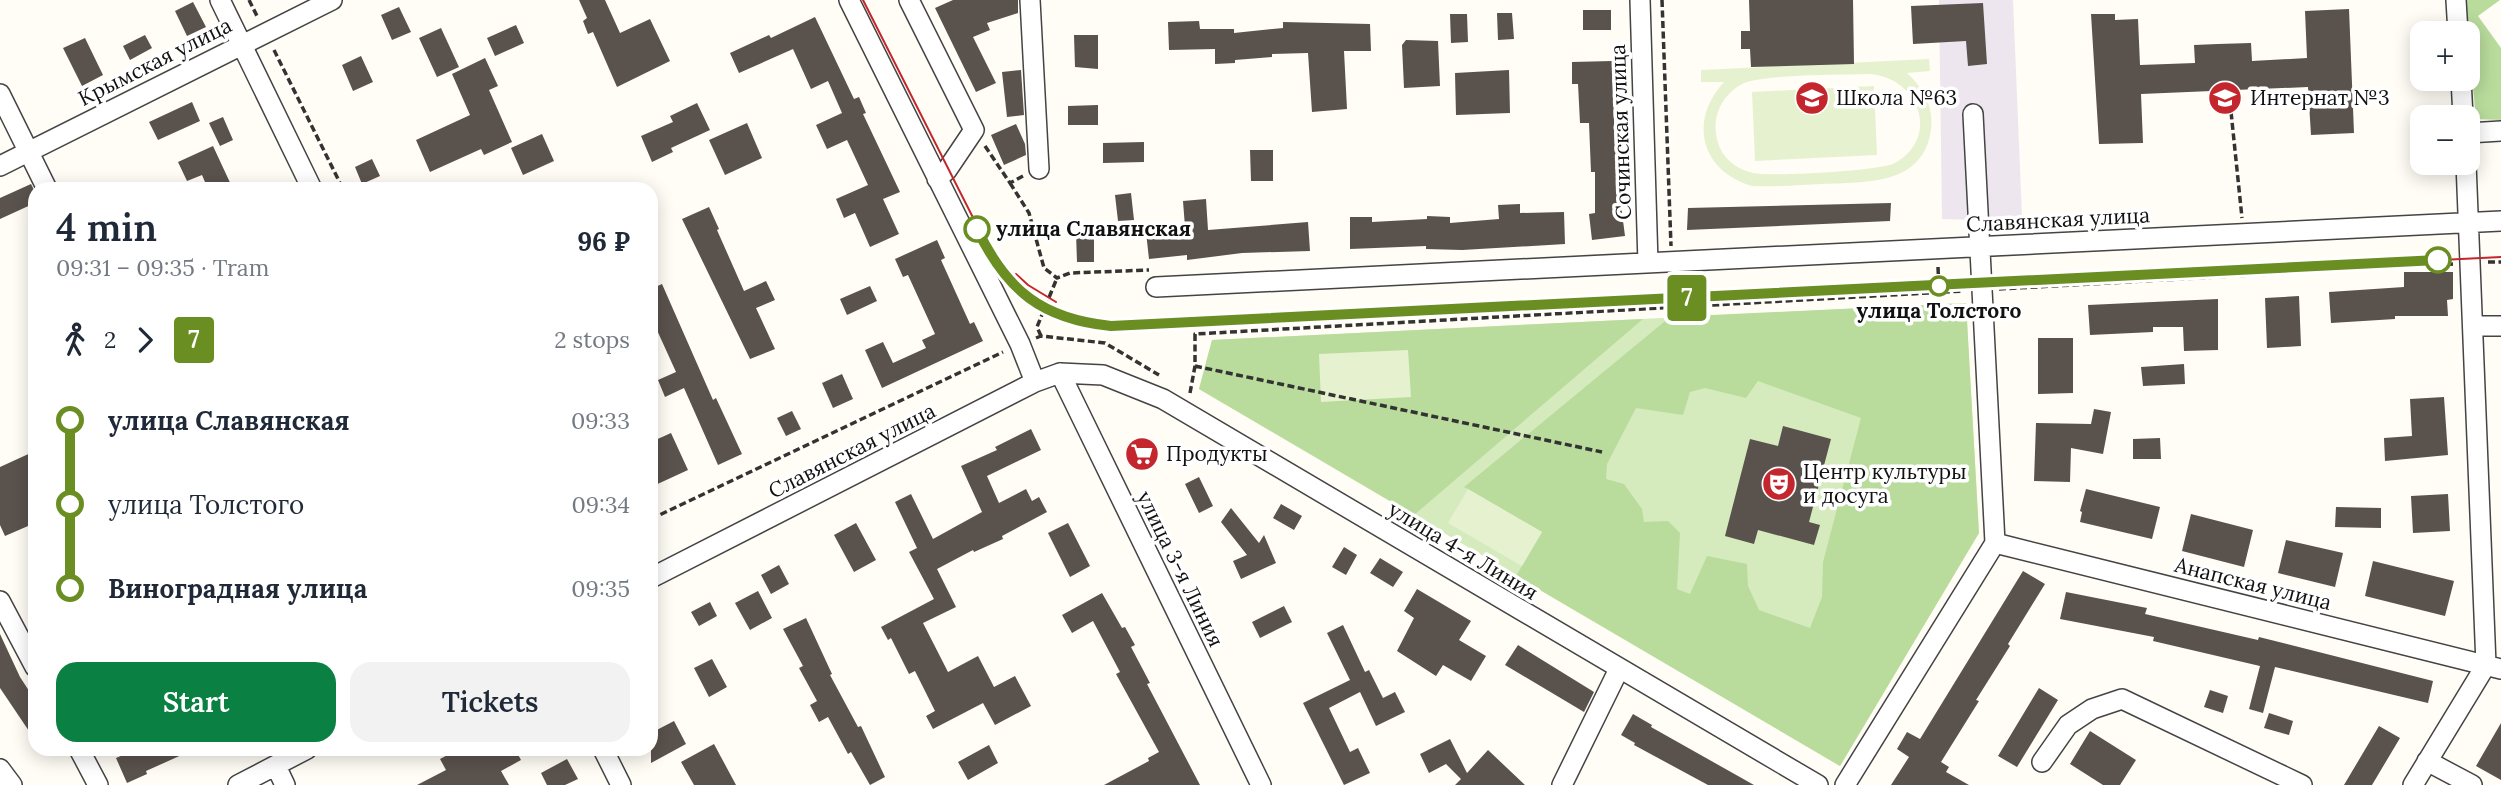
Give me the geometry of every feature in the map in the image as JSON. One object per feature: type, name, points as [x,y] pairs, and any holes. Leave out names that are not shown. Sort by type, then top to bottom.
[{"type":"street","points":[[220,0],[309,182]]},
{"type":"street","name":"Крымская улица","points":[[0,166],[332,0]]},
{"type":"street","points":[[849,0],[1020,344],[1035,382]]},
{"type":"street","points":[[909,0],[974,130],[947,170],[937,179]]},
{"type":"street","points":[[1030,0],[1039,169]]},
{"type":"street","name":"Сочинская улица","points":[[1640,0],[1648,263]]},
{"type":"street","points":[[2456,0],[2457,21]]},
{"type":"street","points":[[0,94],[43,182]]},
{"type":"street","points":[[1845,785],[1994,542],[1973,114]]},
{"type":"street","points":[[2480,132],[2501,131]]},
{"type":"street","points":[[2413,785],[2493,667],[2467,175]]},
{"type":"street","name":"Славянская улица","points":[[1159,278],[1648,263],[2501,221]]},
{"type":"street","points":[[2473,327],[2501,326]]},
{"type":"street","name":"Славянская улица","points":[[658,574],[1035,382],[1069,373]]},
{"type":"street","name":"улица 4-я Линия","points":[[1069,373],[1103,375],[1163,399],[1818,785]]},
{"type":"street","name":"улица 3-я Линия","points":[[1069,373],[1261,785]]},
{"type":"street","name":"Анапская улица","points":[[1994,542],[2493,667]]},
{"type":"street","points":[[0,601],[28,654]]},
{"type":"street","points":[[1562,785],[1619,669]]},
{"type":"street","points":[[2042,762],[2068,725],[2092,709],[2123,699],[2302,785]]},
{"type":"street","points":[[83,756],[98,785]]},
{"type":"street","points":[[238,785],[294,756]]},
{"type":"street","points":[[606,756],[621,785]]},
{"type":"street","points":[[2427,761],[2472,785]]},
{"type":"street","points":[[276,766],[285,785]]},
{"type":"street","points":[[0,769],[12,785]]},
{"type":"path","points":[[249,0],[340,182]]},
{"type":"path","points":[[2230,102],[2242,223]]},
{"type":"path","points":[[974,130],[1029,213],[1044,268],[1058,278]]},
{"type":"path","points":[[1010,183],[1039,169]]},
{"type":"path","points":[[1181,389],[1190,394],[1195,366],[1195,334],[2501,262]]},
{"type":"path","points":[[1041,336],[1037,327],[1058,278],[1070,273],[1159,278]]},
{"type":"path","points":[[658,516],[1041,336],[1105,343],[1162,377]]},
{"type":"path","points":[[1195,366],[1602,452]]},
{"type":"shaded area","points":[[1939,0],[2013,0],[2022,216],[1977,220],[1942,219]]},
{"type":"green space","points":[[2465,0],[2500,0],[2478,16],[2501,48],[2501,120],[2480,119],[2480,105],[2475,105],[2473,91],[2480,91],[2480,21],[2467,21]]},
{"type":"green space","points":[[1929,59],[1930,71],[1907,73],[1918,85],[1929,105],[1931,129],[1926,148],[1917,161],[1905,171],[1874,181],[1752,186],[1735,179],[1711,157],[1705,143],[1706,113],[1724,82],[1701,82],[1701,70]],"holes":[[[1869,74],[1886,78],[1901,86],[1911,97],[1918,110],[1920,124],[1917,139],[1909,152],[1895,163],[1848,171],[1763,174],[1738,167],[1729,161],[1720,148],[1716,130],[1718,112],[1727,96],[1742,84],[1767,78],[1803,76]]]},
{"type":"green space","points":[[1874,86],[1877,155],[1755,161],[1752,92]]},
{"type":"green space","points":[[1966,303],[1979,533],[1840,766],[1199,389],[1212,340]]},
{"type":"green space","points":[[1966,303],[1979,533],[1840,766],[1516,576],[1542,532],[1464,487],[1670,317]],"holes":[[[1758,381],[1861,418],[1823,562],[1822,597],[1810,628],[1759,610],[1748,586],[1747,564],[1707,556],[1690,594],[1677,589],[1680,533],[1668,521],[1644,522],[1642,509],[1624,484],[1606,479],[1607,464],[1636,408],[1683,415],[1690,392],[1705,388],[1746,398]]]},
{"type":"green space","points":[[1643,319],[1414,515],[1199,389],[1212,340]]},
{"type":"green space","points":[[1408,350],[1411,397],[1321,402],[1319,354]]},
{"type":"green space","points":[[1468,489],[1542,532],[1522,566],[1448,523]]},
{"type":"building","points":[[579,0],[605,0],[620,33],[650,19],[670,61],[617,87],[593,32],[588,34],[583,21],[587,18]]},
{"type":"building","points":[[953,0],[1018,0],[1018,13],[987,23],[990,30],[973,37],[996,83],[976,92],[935,8]]},
{"type":"building","points":[[1749,0],[1853,0],[1854,64],[1751,67],[1750,49],[1741,49],[1741,31],[1750,31]]},
{"type":"building","points":[[193,2],[206,27],[187,36],[175,11]]},
{"type":"building","points":[[1983,3],[1987,64],[1968,66],[1966,41],[1913,44],[1911,6]]},
{"type":"building","points":[[399,7],[411,32],[392,40],[381,15]]},
{"type":"building","points":[[2349,9],[2354,133],[2311,135],[2308,87],[2141,94],[2143,143],[2099,144],[2091,14],[2115,14],[2115,20],[2138,19],[2140,65],[2195,63],[2194,45],[2251,43],[2252,61],[2307,58],[2305,11]]},
{"type":"building","points":[[1583,10],[1611,10],[1611,30],[1583,30]]},
{"type":"building","points":[[1497,13],[1512,13],[1514,39],[1498,40]]},
{"type":"building","points":[[1450,14],[1467,14],[1468,42],[1451,43]]},
{"type":"building","points":[[815,17],[854,99],[859,97],[866,113],[863,114],[900,192],[883,199],[899,234],[870,247],[855,213],[844,218],[836,199],[868,185],[847,140],[827,149],[816,125],[842,113],[828,81],[811,89],[793,49],[739,73],[730,53],[769,35],[771,38]]},
{"type":"building","points":[[1199,21],[1200,29],[1234,29],[1234,33],[1283,28],[1283,22],[1370,24],[1371,51],[1344,51],[1347,109],[1312,112],[1308,53],[1272,54],[1272,57],[1215,64],[1215,49],[1169,50],[1168,22]]},
{"type":"building","points":[[516,25],[524,43],[495,56],[487,38]]},
{"type":"building","points":[[441,28],[459,67],[437,77],[419,38]]},
{"type":"building","points":[[145,35],[152,48],[130,60],[123,46]]},
{"type":"building","points":[[1074,35],[1098,35],[1098,69],[1075,67]]},
{"type":"building","points":[[85,38],[103,75],[82,86],[63,48]]},
{"type":"building","points":[[1406,40],[1438,41],[1440,86],[1404,88],[1402,45]]},
{"type":"building","points":[[361,56],[373,82],[353,91],[342,65]]},
{"type":"building","points":[[485,58],[498,86],[489,90],[512,142],[484,155],[481,149],[430,172],[416,140],[470,115],[452,74]]},
{"type":"building","points":[[1612,61],[1615,149],[1626,149],[1627,205],[1621,205],[1625,236],[1592,240],[1589,214],[1595,213],[1595,172],[1591,172],[1589,123],[1580,123],[1578,84],[1572,84],[1572,62]]},
{"type":"building","points":[[1021,70],[1024,115],[1007,117],[1002,72]]},
{"type":"building","points":[[1509,70],[1510,113],[1456,115],[1455,73]]},
{"type":"building","points":[[192,102],[200,121],[158,140],[149,122]]},
{"type":"building","points":[[697,103],[710,130],[671,148],[673,152],[652,162],[641,136],[673,122],[670,116]]},
{"type":"building","points":[[1098,105],[1098,125],[1068,125],[1068,106]]},
{"type":"building","points":[[223,117],[233,140],[220,146],[209,123]]},
{"type":"building","points":[[747,123],[762,158],[725,175],[709,140]]},
{"type":"building","points":[[1016,124],[1025,144],[1026,155],[1004,165],[991,135]]},
{"type":"building","points":[[542,134],[554,161],[523,175],[511,148]]},
{"type":"building","points":[[1144,142],[1144,162],[1103,163],[1103,143]]},
{"type":"building","points":[[213,146],[230,182],[205,182],[202,175],[187,181],[178,162]]},
{"type":"building","points":[[1250,150],[1273,150],[1273,181],[1251,181]]},
{"type":"building","points":[[372,159],[380,176],[361,182],[355,167]]},
{"type":"building","points":[[28,185],[28,206],[0,219],[0,198]]},
{"type":"building","points":[[1131,193],[1134,220],[1118,221],[1115,195]]},
{"type":"building","points":[[1206,199],[1208,230],[1308,222],[1310,251],[1242,253],[1187,260],[1187,255],[1149,259],[1146,232],[1185,227],[1183,201]]},
{"type":"building","points":[[1891,203],[1890,221],[1687,230],[1688,208]]},
{"type":"building","points":[[1520,204],[1520,213],[1564,212],[1565,244],[1462,250],[1426,249],[1426,246],[1350,249],[1350,217],[1372,217],[1372,222],[1427,219],[1427,216],[1450,217],[1450,223],[1499,219],[1498,205]]},
{"type":"building","points":[[709,207],[744,291],[766,281],[775,300],[756,308],[775,349],[750,359],[682,219]]},
{"type":"building","points":[[1094,232],[1094,262],[1077,262],[1076,233]]},
{"type":"building","points":[[937,240],[945,258],[941,260],[970,324],[974,322],[983,341],[882,388],[865,350],[883,342],[893,363],[926,348],[922,340],[935,334],[908,275],[903,277],[895,259]]},
{"type":"building","points":[[2404,272],[2453,272],[2453,299],[2447,300],[2448,316],[2395,316],[2395,319],[2331,323],[2329,292],[2404,287]]},
{"type":"building","points":[[662,284],[713,400],[716,398],[742,454],[718,465],[684,388],[665,397],[658,380],[676,372],[658,332],[658,286]]},
{"type":"building","points":[[870,286],[877,301],[847,315],[840,299]]},
{"type":"building","points":[[2299,296],[2301,346],[2267,348],[2265,298]]},
{"type":"building","points":[[2218,299],[2218,350],[2184,351],[2183,327],[2153,327],[2153,332],[2090,335],[2088,305]]},
{"type":"building","points":[[2038,338],[2073,338],[2073,393],[2038,394]]},
{"type":"building","points":[[2184,364],[2185,384],[2143,386],[2141,367]]},
{"type":"building","points":[[842,374],[853,399],[833,408],[822,383]]},
{"type":"building","points":[[2444,397],[2448,455],[2385,461],[2384,438],[2412,436],[2410,399]]},
{"type":"building","points":[[2094,409],[2111,412],[2103,454],[2071,448],[2070,482],[2034,481],[2036,423],[2091,424]]},
{"type":"building","points":[[792,411],[801,429],[786,436],[777,418]]},
{"type":"building","name":"Центр культуры и досуга","points":[[1783,426],[1831,439],[1809,522],[1820,525],[1814,545],[1758,530],[1754,544],[1725,536],[1750,439],[1778,446]]},
{"type":"building","points":[[1031,429],[1041,450],[987,476],[999,503],[1026,489],[1032,501],[1039,497],[1047,512],[1002,536],[1003,539],[974,552],[973,550],[937,569],[956,607],[923,623],[948,672],[978,656],[994,687],[1015,676],[1031,706],[995,725],[983,703],[933,729],[926,716],[935,711],[915,671],[909,674],[891,638],[888,640],[881,627],[934,599],[909,552],[917,548],[895,502],[911,494],[933,539],[982,512],[961,466],[997,450],[995,447]]},
{"type":"building","points":[[671,433],[688,470],[658,484],[658,439]]},
{"type":"building","name":"Продукты","points":[[1146,438],[1158,457],[1138,469],[1126,451]]},
{"type":"building","points":[[2160,438],[2161,459],[2133,459],[2133,439]]},
{"type":"building","points":[[28,454],[28,526],[5,536],[0,525],[0,467]]},
{"type":"building","points":[[1199,477],[1213,506],[1199,513],[1185,484]]},
{"type":"building","points":[[2086,489],[2160,507],[2152,539],[2080,522]]},
{"type":"building","points":[[2448,494],[2450,531],[2413,533],[2411,496]]},
{"type":"building","points":[[1281,504],[1302,516],[1294,530],[1273,518]]},
{"type":"building","points":[[2336,507],[2381,508],[2381,528],[2335,527]]},
{"type":"building","points":[[1231,508],[1259,543],[1264,535],[1276,563],[1241,579],[1233,561],[1247,555],[1221,522]]},
{"type":"building","points":[[2191,514],[2253,530],[2244,567],[2182,551]]},
{"type":"building","points":[[856,523],[876,560],[854,572],[834,535]]},
{"type":"building","points":[[1068,523],[1090,566],[1070,577],[1048,533]]},
{"type":"building","points":[[2286,540],[2343,553],[2335,587],[2278,573]]},
{"type":"building","points":[[1344,547],[1357,555],[1346,575],[1332,567]]},
{"type":"building","points":[[1380,558],[1403,572],[1393,587],[1370,573]]},
{"type":"building","points":[[2373,561],[2454,581],[2445,616],[2365,596]]},
{"type":"building","points":[[779,565],[789,584],[771,594],[761,575]]},
{"type":"building","points":[[2023,571],[2045,584],[1941,762],[1949,767],[1946,772],[1969,785],[1891,785],[1909,757],[1897,749],[1907,732],[1920,739]]},
{"type":"building","points":[[1417,589],[1471,621],[1459,640],[1486,656],[1471,681],[1443,665],[1436,676],[1397,651],[1414,618],[1404,611]]},
{"type":"building","points":[[758,591],[772,618],[750,630],[735,603]]},
{"type":"building","points":[[2066,592],[2147,608],[2145,614],[2258,640],[2259,637],[2433,681],[2428,703],[2275,667],[2263,713],[2249,709],[2260,666],[2153,641],[2154,637],[2060,619]]},
{"type":"building","points":[[1102,593],[1135,645],[1131,647],[1150,683],[1147,684],[1200,785],[1104,785],[1149,761],[1148,758],[1159,752],[1116,674],[1120,672],[1093,621],[1072,633],[1062,615]]},
{"type":"building","points":[[710,602],[717,616],[699,626],[691,612]]},
{"type":"building","points":[[1284,606],[1292,622],[1260,638],[1252,622]]},
{"type":"building","points":[[806,618],[832,674],[830,675],[858,727],[861,726],[885,777],[870,785],[851,752],[848,754],[828,717],[819,722],[810,705],[817,701],[799,668],[803,666],[783,629]]},
{"type":"building","points":[[1343,625],[1365,672],[1369,670],[1383,698],[1395,692],[1405,712],[1376,726],[1360,692],[1329,708],[1350,752],[1358,748],[1370,773],[1344,785],[1303,703],[1350,680],[1327,633]]},
{"type":"building","points":[[0,634],[28,689],[28,730],[0,688]]},
{"type":"building","points":[[1518,645],[1594,692],[1584,712],[1505,665]]},
{"type":"building","points":[[712,659],[727,687],[709,697],[694,668]]},
{"type":"building","points":[[2039,688],[2058,700],[2017,767],[1998,756]]},
{"type":"building","points":[[2210,690],[2228,696],[2223,713],[2204,707]]},
{"type":"building","points":[[2269,713],[2293,721],[2289,735],[2264,728]]},
{"type":"building","points":[[1633,714],[1652,725],[1651,727],[1754,785],[1708,785],[1634,745],[1635,743],[1621,735]]},
{"type":"building","points":[[674,721],[686,744],[651,763],[651,756],[658,756],[658,729]]},
{"type":"building","points":[[2501,723],[2501,780],[2476,766]]},
{"type":"building","points":[[2379,726],[2400,738],[2372,785],[2344,785]]},
{"type":"building","points":[[2090,731],[2136,760],[2120,785],[2103,785],[2070,764]]},
{"type":"building","points":[[1450,739],[1467,773],[1488,750],[1525,785],[1455,785],[1461,779],[1446,764],[1429,773],[1420,754]]},
{"type":"building","points":[[714,744],[736,785],[694,785],[681,762]]},
{"type":"building","points":[[989,745],[998,763],[968,780],[958,762]]},
{"type":"building","points":[[121,756],[179,756],[127,783],[116,758]]},
{"type":"building","points":[[446,756],[519,756],[521,760],[501,771],[509,785],[417,785],[446,770],[440,759]]},
{"type":"building","points":[[567,759],[578,779],[565,785],[547,785],[541,773]]},
{"type":"tram line","points":[[863,0],[1000,271],[1024,294],[1053,312],[1102,325],[2501,257]]},
{"type":"tram line","name":"7","points":[[977,229],[1000,271],[1020,292],[1068,318],[1111,326],[2438,260]]},
{"type":"tram line","points":[[1016,274],[1028,285],[1056,302]]},
{"type":"place","name":"Школа №63","points":[[1812,98]]},
{"type":"place","name":"Интернат №3","points":[[2225,98]]},
{"type":"place","name":"улица Славянская","points":[[977,229]]},
{"type":"place","name":"улица Толстого","points":[[1939,286]]},
{"type":"place","name":"Продукты","points":[[1142,454]]},
{"type":"place","name":"Центр культуры и досуга","points":[[1779,484]]}]
